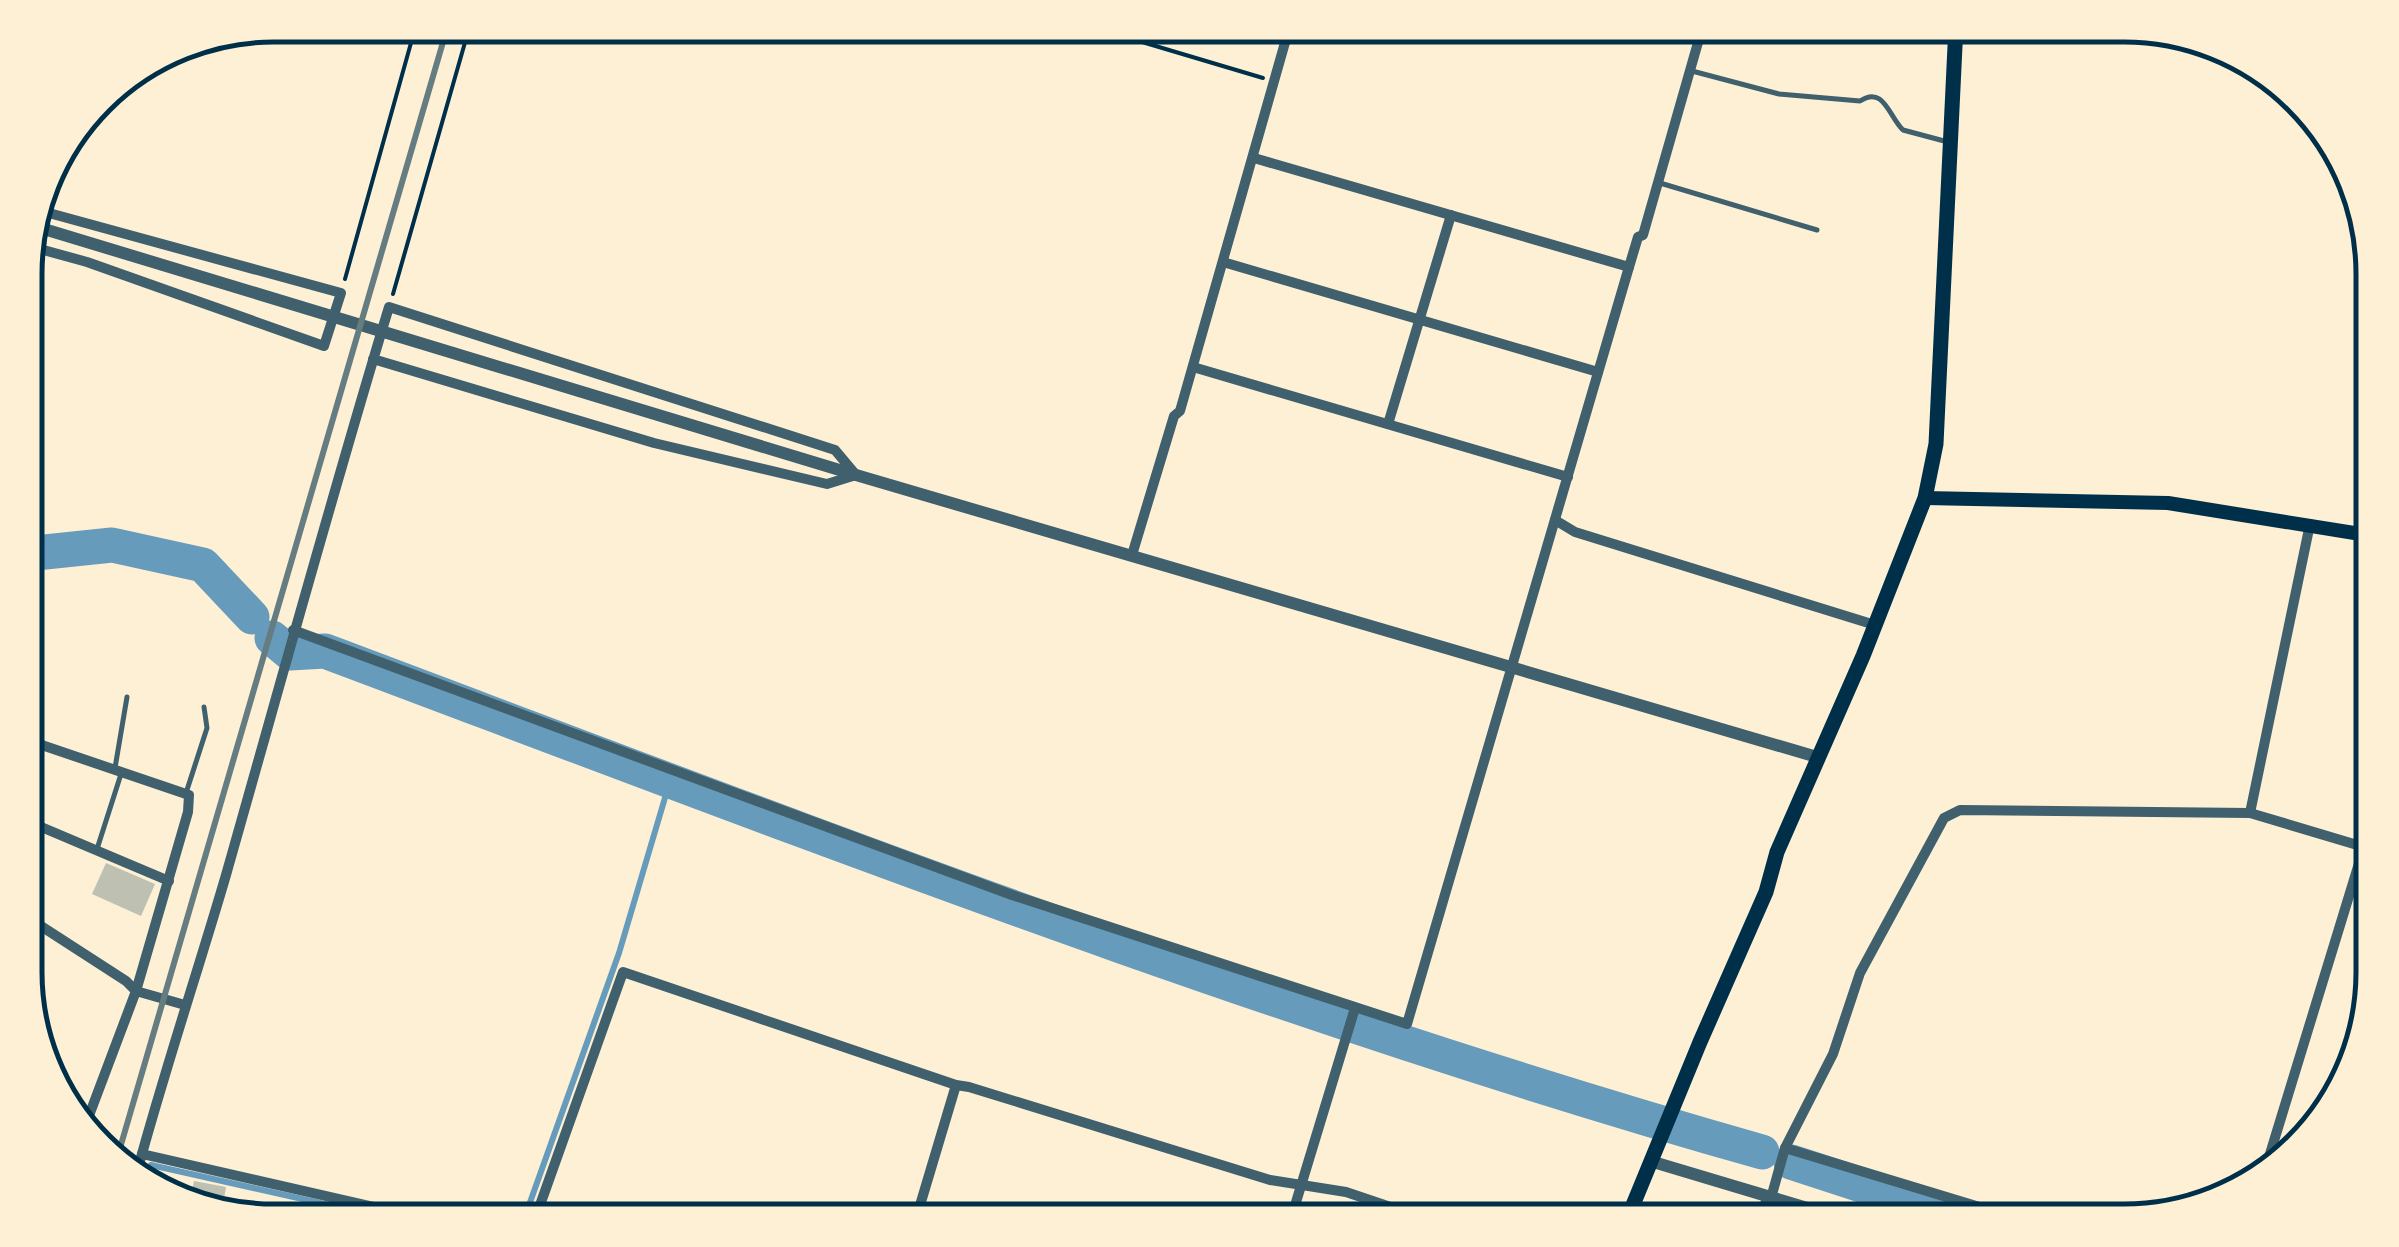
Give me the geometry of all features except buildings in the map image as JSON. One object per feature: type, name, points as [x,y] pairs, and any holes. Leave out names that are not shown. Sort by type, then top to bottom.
[{"type":"main road","points":[[1633,1204],[1766,892],[1777,852],[1876,625],[1925,498],[1936,444],[1955,42]]},
{"type":"main road","points":[[1925,498],[2168,503],[2356,533]]},
{"type":"street","points":[[1132,555],[1193,367],[1285,42]]},
{"type":"street","points":[[293,630],[1012,895],[1408,1024],[1628,268],[1642,234],[1698,42]]},
{"type":"street","points":[[1254,158],[1628,268]]},
{"type":"street","points":[[44,250],[324,346],[341,293],[51,213]]},
{"type":"street","points":[[1388,424],[1451,215]]},
{"type":"street","points":[[47,230],[856,475],[1817,757]]},
{"type":"street","points":[[1223,262],[1598,372]]},
{"type":"street","points":[[140,1161],[389,307],[835,450],[856,475]]},
{"type":"street","points":[[373,359],[712,456],[827,484],[856,475]]},
{"type":"street","points":[[1193,367],[1568,478]]},
{"type":"street","points":[[1555,520],[1575,532],[1876,625]]},
{"type":"street","points":[[2250,813],[2310,524]]},
{"type":"street","points":[[42,745],[189,794],[188,812],[136,991],[90,1112]]},
{"type":"street","points":[[1766,1204],[1785,1148],[1833,1054],[1860,973],[1944,818],[1960,810],[2250,813],[2356,845]]},
{"type":"street","points":[[42,827],[169,881]]},
{"type":"street","points":[[2271,1152],[2356,873]]},
{"type":"street","points":[[42,928],[136,991],[185,1005]]},
{"type":"street","points":[[540,1205],[624,972],[956,1085],[1270,1180],[1346,1192],[1383,1204]]},
{"type":"street","points":[[1296,1204],[1356,1008]]},
{"type":"street","points":[[920,1205],[956,1085]]},
{"type":"street","points":[[1785,1148],[1970,1204]]},
{"type":"street","points":[[142,1154],[365,1205]]},
{"type":"street","points":[[1650,1161],[1793,1204]]},
{"type":"lane","points":[[1690,71],[1779,94],[1860,101],[1876,97],[1885,102],[1903,130],[1950,143]]},
{"type":"lane","points":[[1658,182],[1817,230]]},
{"type":"lane","points":[[96,850],[119,770],[127,697]]},
{"type":"lane","points":[[186,793],[207,728],[204,707]]},
{"type":"path","points":[[341,293],[411,42]]},
{"type":"path","points":[[389,307],[465,42]]},
{"type":"path","points":[[1142,42],[1273,81]]},
{"type":"waterway","points":[[43,552],[112,545],[203,565],[252,617]]},
{"type":"waterway","points":[[272,638],[290,653],[325,651],[859,851],[1218,980],[1398,1041],[1762,1152]]},
{"type":"waterway","points":[[529,1205],[619,953],[667,791]]},
{"type":"waterway","points":[[1791,1162],[1920,1204]]},
{"type":"waterway","points":[[151,1165],[329,1205]]},
{"type":"railway","points":[[121,1146],[443,42]]}]
